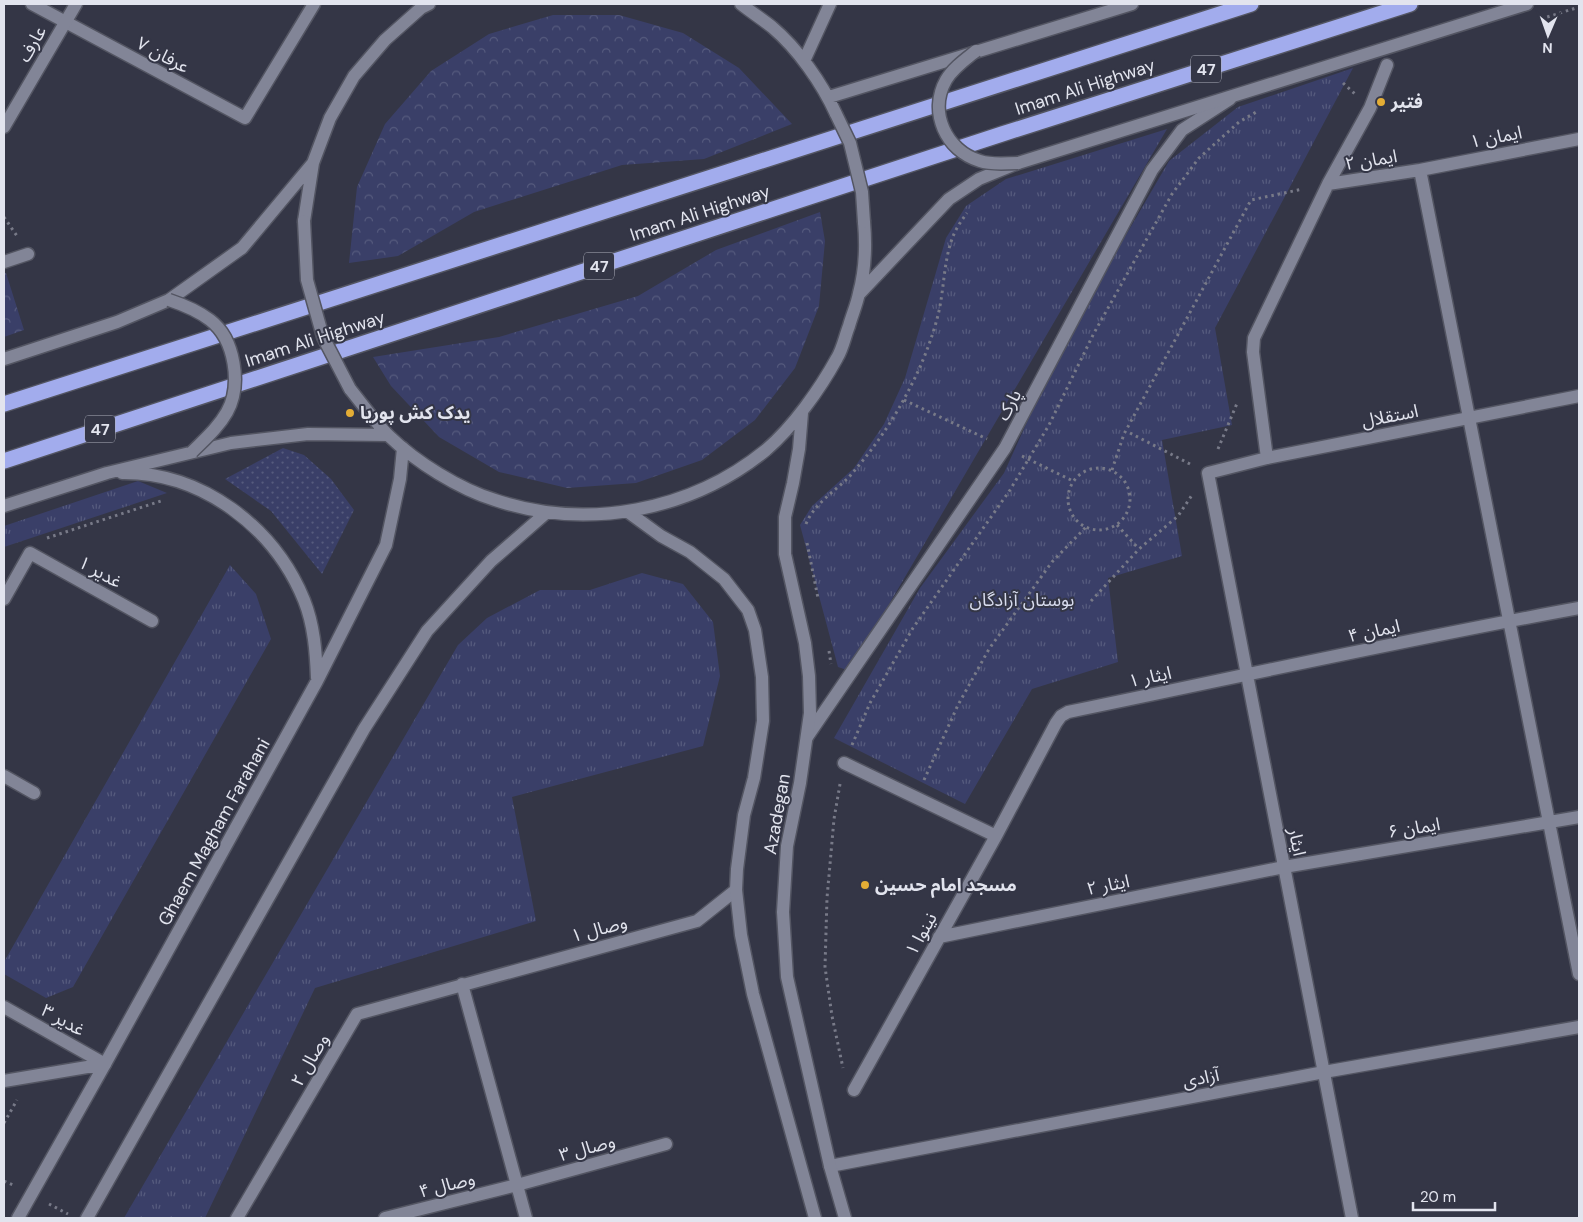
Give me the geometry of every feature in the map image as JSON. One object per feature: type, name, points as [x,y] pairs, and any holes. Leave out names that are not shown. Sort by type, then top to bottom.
[{"type":"highway","name":"Imam Ali Highway","points":[[4,404],[1251,4]]},
{"type":"highway","name":"Imam Ali Highway","points":[[4,461],[1002,134],[1410,4]]},
{"type":"street","name":"عرفان ۷","points":[[32,4],[245,118],[314,4]]},
{"type":"street","name":"عارف","points":[[4,127],[76,4]]},
{"type":"street","points":[[429,4],[421,8],[385,40],[354,76],[330,118],[314,163],[304,221],[308,280],[323,337],[350,389],[388,435],[403,448],[446,478],[494,500],[546,513],[587,515],[628,512],[677,500],[724,479],[766,450],[802,413],[838,357],[860,293],[866,243],[862,192],[850,143],[829,97],[804,61],[773,28],[741,4]]},
{"type":"street","points":[[804,61],[830,4]]},
{"type":"street","points":[[829,97],[1132,4]]},
{"type":"street","points":[[860,293],[949,199],[980,180],[1018,163],[1527,4]]},
{"type":"street","points":[[976,51],[956,67],[945,81],[938,113],[942,128],[951,143],[964,154],[979,161],[996,164],[1018,163]]},
{"type":"street","points":[[1266,458],[1253,352],[1254,338],[1328,184],[1370,108],[1387,65]]},
{"type":"street","name":"پارک","points":[[807,737],[1005,448],[1152,170],[1182,130],[1237,94]]},
{"type":"street","name":"ایمان ۱","points":[[1420,170],[1579,139]]},
{"type":"street","points":[[4,359],[117,322],[169,300],[242,248],[314,163]]},
{"type":"street","points":[[1420,170],[1579,974]]},
{"type":"street","name":"ایمان ۲","points":[[1328,184],[1420,170]]},
{"type":"street","points":[[4,262],[28,254]]},
{"type":"street","points":[[169,300],[192,308],[212,321],[226,340],[234,363],[235,387],[228,410],[214,430],[192,452]]},
{"type":"street","name":"استقلال","points":[[1208,473],[1266,458],[1579,396]]},
{"type":"street","name":"Azadegan","points":[[802,413],[799,449],[786,517],[785,554],[805,643],[809,676],[810,713],[800,783],[787,846],[783,912],[787,977],[830,1166],[845,1218]]},
{"type":"street","points":[[4,506],[107,473],[231,443],[308,434],[388,435]]},
{"type":"street","name":"Ghaem Magham Farahani","points":[[18,1218],[317,681],[386,545],[400,479],[403,448]]},
{"type":"street","points":[[107,473],[131,472],[176,481],[228,506],[261,533],[279,554],[293,577],[304,601],[312,628],[316,654],[317,681]]},
{"type":"street","name":"ایثار","points":[[1208,473],[1352,1218]]},
{"type":"street","name":"Azadegan","points":[[628,512],[661,536],[690,552],[724,579],[748,610],[755,630],[762,677],[763,721],[754,778],[744,815],[736,890],[741,935],[753,994],[815,1218]]},
{"type":"street","points":[[87,1218],[364,729],[427,631],[491,561],[546,513]]},
{"type":"street","name":"غدیر ۱","points":[[4,599],[30,553],[152,621]]},
{"type":"street","name":"ایمان ۴","points":[[1247,675],[1579,608]]},
{"type":"street","name":"ایثار ۱","points":[[1061,716],[1068,712],[1247,675]]},
{"type":"street","name":"نینوا ۱","points":[[854,1090],[1061,716]]},
{"type":"street","points":[[844,763],[996,836]]},
{"type":"street","points":[[4,776],[34,793]]},
{"type":"street","name":"ایمان ۶","points":[[1284,867],[1579,817]]},
{"type":"street","name":"ایثار ۲","points":[[939,937],[1284,867]]},
{"type":"street","name":"وصال ۱","points":[[462,984],[697,921],[736,890]]},
{"type":"street","points":[[462,984],[526,1218]]},
{"type":"street","name":"وصال ۲","points":[[237,1218],[357,1014],[462,984]]},
{"type":"street","name":"غدیر ۳","points":[[4,1007],[105,1064]]},
{"type":"street","name":"آزادی","points":[[830,1166],[1324,1072],[1579,1027]]},
{"type":"street","points":[[4,1081],[105,1064]]},
{"type":"street","name":"وصال ۳","points":[[517,1185],[666,1144]]},
{"type":"street","name":"وصال ۴","points":[[385,1218],[517,1185]]},
{"type":"path","points":[[1534,21],[1579,8]]},
{"type":"path","points":[[1340,80],[1349,77]]},
{"type":"path","points":[[854,1090],[843,1067],[832,1016],[825,967],[827,898],[834,819],[844,763],[870,703],[913,628],[1010,490],[1049,425],[1094,333],[1172,194],[1199,158],[1239,122],[1261,109]]},
{"type":"path","points":[[1112,470],[1124,434],[1251,200],[1328,184]]},
{"type":"path","points":[[806,531],[806,524],[815,508],[848,478],[869,454],[904,400],[930,342],[938,313],[952,238],[968,212]]},
{"type":"path","points":[[1091,601],[1139,549],[1178,516],[1208,473],[1239,397]]},
{"type":"path","points":[[1130,433],[1208,473]]},
{"type":"path","points":[[1102,467],[1122,476],[1128,485],[1131,496],[1130,507],[1125,517],[1117,525],[1107,529],[1096,530],[1076,521],[1070,512],[1067,502],[1068,491],[1073,481],[1081,473],[1091,468],[1102,467]]},
{"type":"path","points":[[46,539],[198,490]]},
{"type":"path","points":[[1117,525],[1139,549]]},
{"type":"path","points":[[916,798],[958,705],[989,648],[1052,562],[1086,527]]},
{"type":"path","points":[[806,537],[819,605]]},
{"type":"path","points":[[827,644],[837,692]]},
{"type":"green space","points":[[553,15],[619,15],[683,33],[739,68],[792,124],[704,159],[622,165],[474,212],[398,256],[349,263],[357,187],[385,124],[431,71],[489,34]]},
{"type":"green space","name":"بوستان آزادگان","points":[[1353,68],[1215,328],[1232,425],[1162,440],[1182,556],[1108,578],[1118,662],[1032,689],[965,804],[834,738],[920,588],[1004,473],[1061,347],[1169,161],[1238,107]]},
{"type":"green space","points":[[1167,129],[850,671],[838,667],[800,525],[812,506],[854,468],[884,424],[905,378],[946,238],[966,206],[1006,179]]},
{"type":"green space","points":[[820,212],[825,241],[819,306],[795,368],[755,420],[702,460],[636,483],[567,488],[499,472],[439,437],[391,386],[373,357],[499,337],[638,296],[716,250]]},
{"type":"green space","points":[[4,273],[6,273],[24,330],[4,337]]},
{"type":"green space","points":[[283,448],[304,455],[331,479],[354,510],[322,574],[271,511],[225,479]]},
{"type":"green space","points":[[138,481],[167,493],[4,547],[4,526]]},
{"type":"green space","points":[[230,565],[256,594],[271,639],[73,987],[46,998],[4,974],[4,962]]},
{"type":"green space","points":[[642,573],[683,584],[713,622],[720,676],[703,746],[512,797],[536,921],[315,988],[205,1218],[124,1218],[458,645],[487,618],[540,590],[590,590]]},
{"type":"place","name":"فتیر","points":[[1381,102]]},
{"type":"place","name":"یدک کش پوریا","points":[[350,413]]},
{"type":"place","name":"مسجد امام حسین","points":[[865,885]]}]
